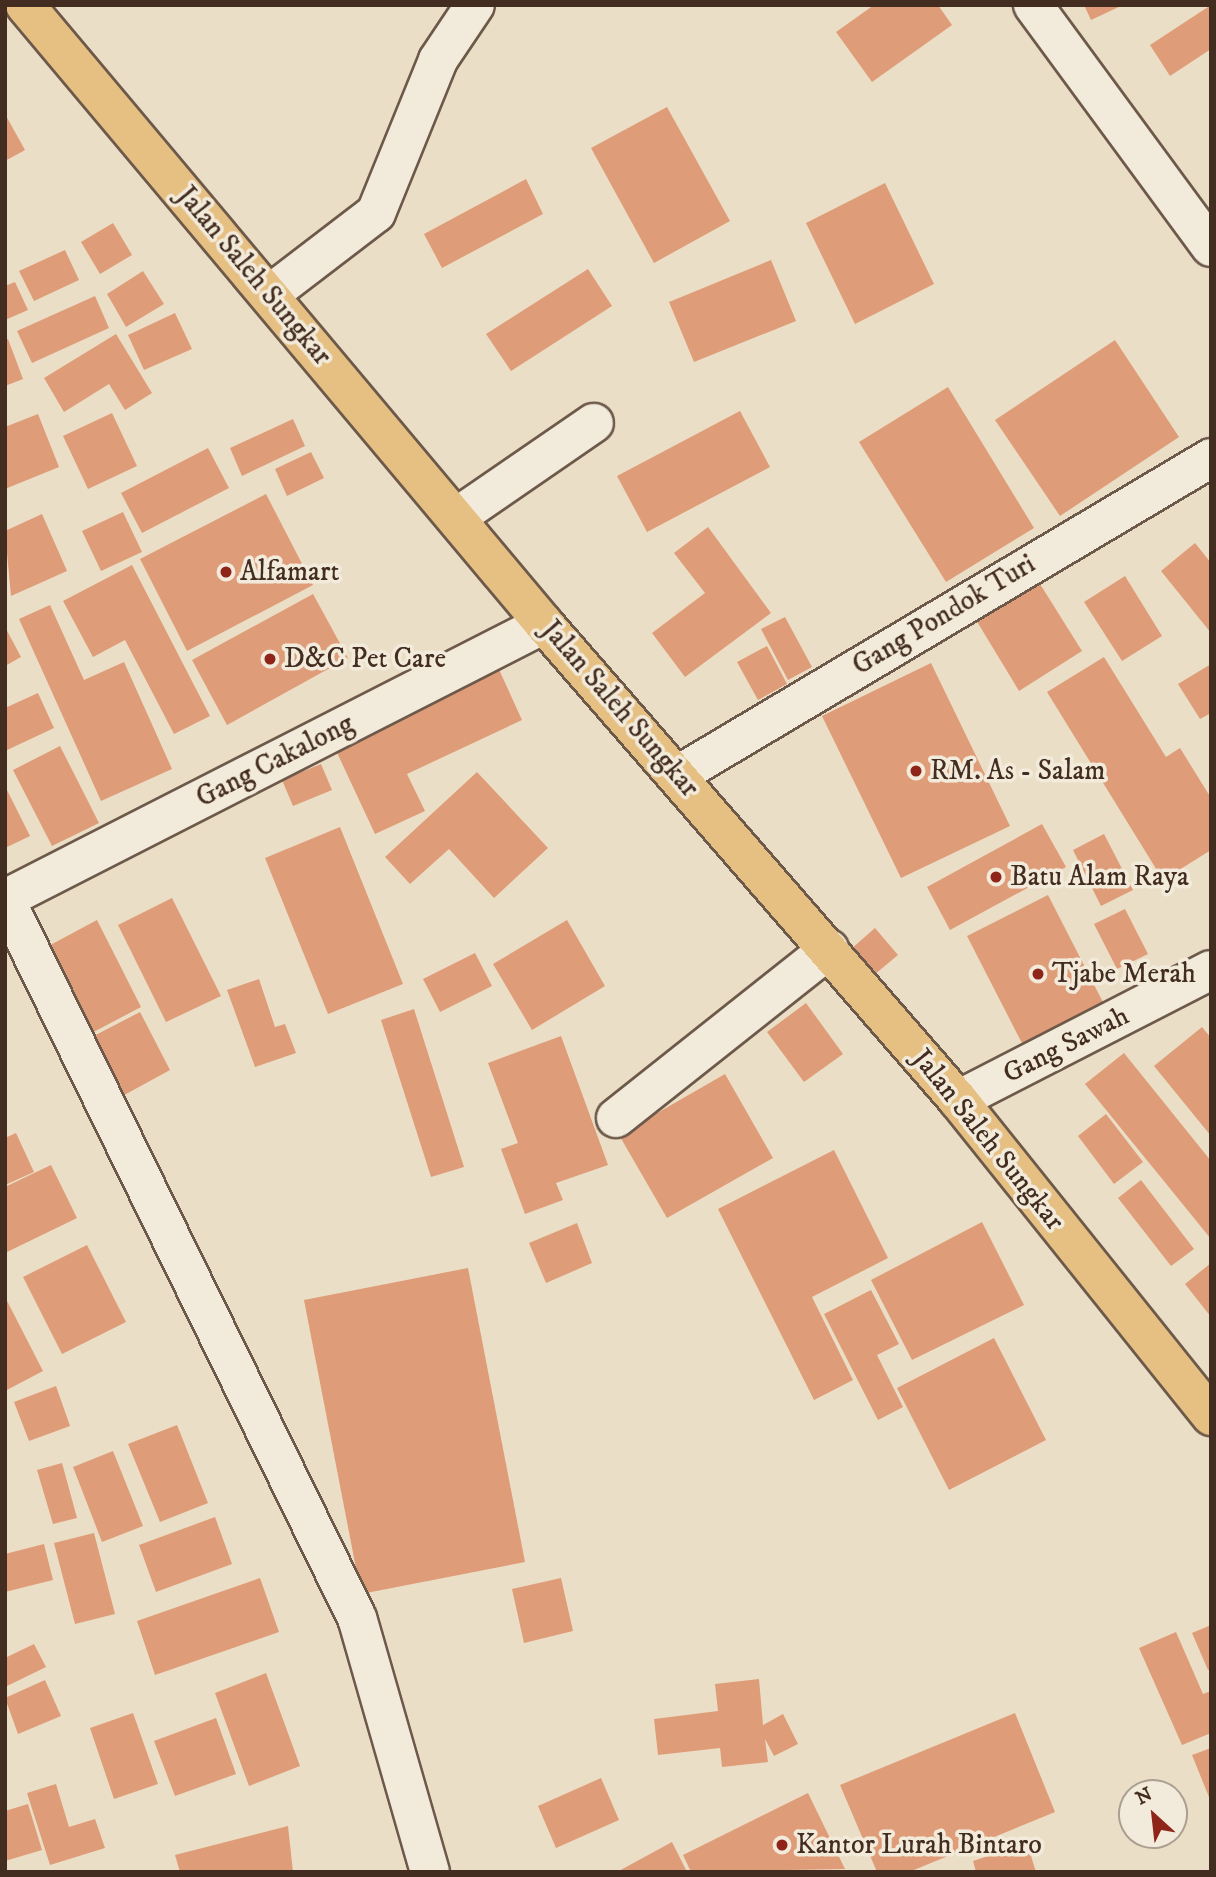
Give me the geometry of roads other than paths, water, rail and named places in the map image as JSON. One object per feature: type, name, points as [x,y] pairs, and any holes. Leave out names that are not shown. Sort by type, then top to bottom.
[{"type":"highway","name":"Jalan Saleh Sungkar","points":[[25,5],[544,624],[958,1100],[1211,1416]]},
{"type":"street","points":[[270,294],[376,213],[438,61],[475,5]]},
{"type":"street","points":[[1033,5],[1211,247]]},
{"type":"street","points":[[457,517],[594,423]]},
{"type":"street","name":"Gang Pondok Turi","points":[[678,775],[1211,458]]},
{"type":"street","name":"Gang Cakalong","points":[[5,899],[544,624]]},
{"type":"street","points":[[5,899],[357,1618],[430,1872]]},
{"type":"street","points":[[616,1118],[829,950]]},
{"type":"street","name":"Gang Sawah","points":[[958,1100],[1211,970]]},
{"type":"place","name":"Alfamart","points":[[226,572]]},
{"type":"place","name":"D&C Pet Care","points":[[270,659]]},
{"type":"place","name":"RM. As - Salam","points":[[916,771]]},
{"type":"place","name":"Batu Alam Raya","points":[[996,877]]},
{"type":"place","name":"Tjabe Merah","points":[[1038,974]]},
{"type":"place","name":"Kantor Lurah Bintaro","points":[[782,1845]]}]
